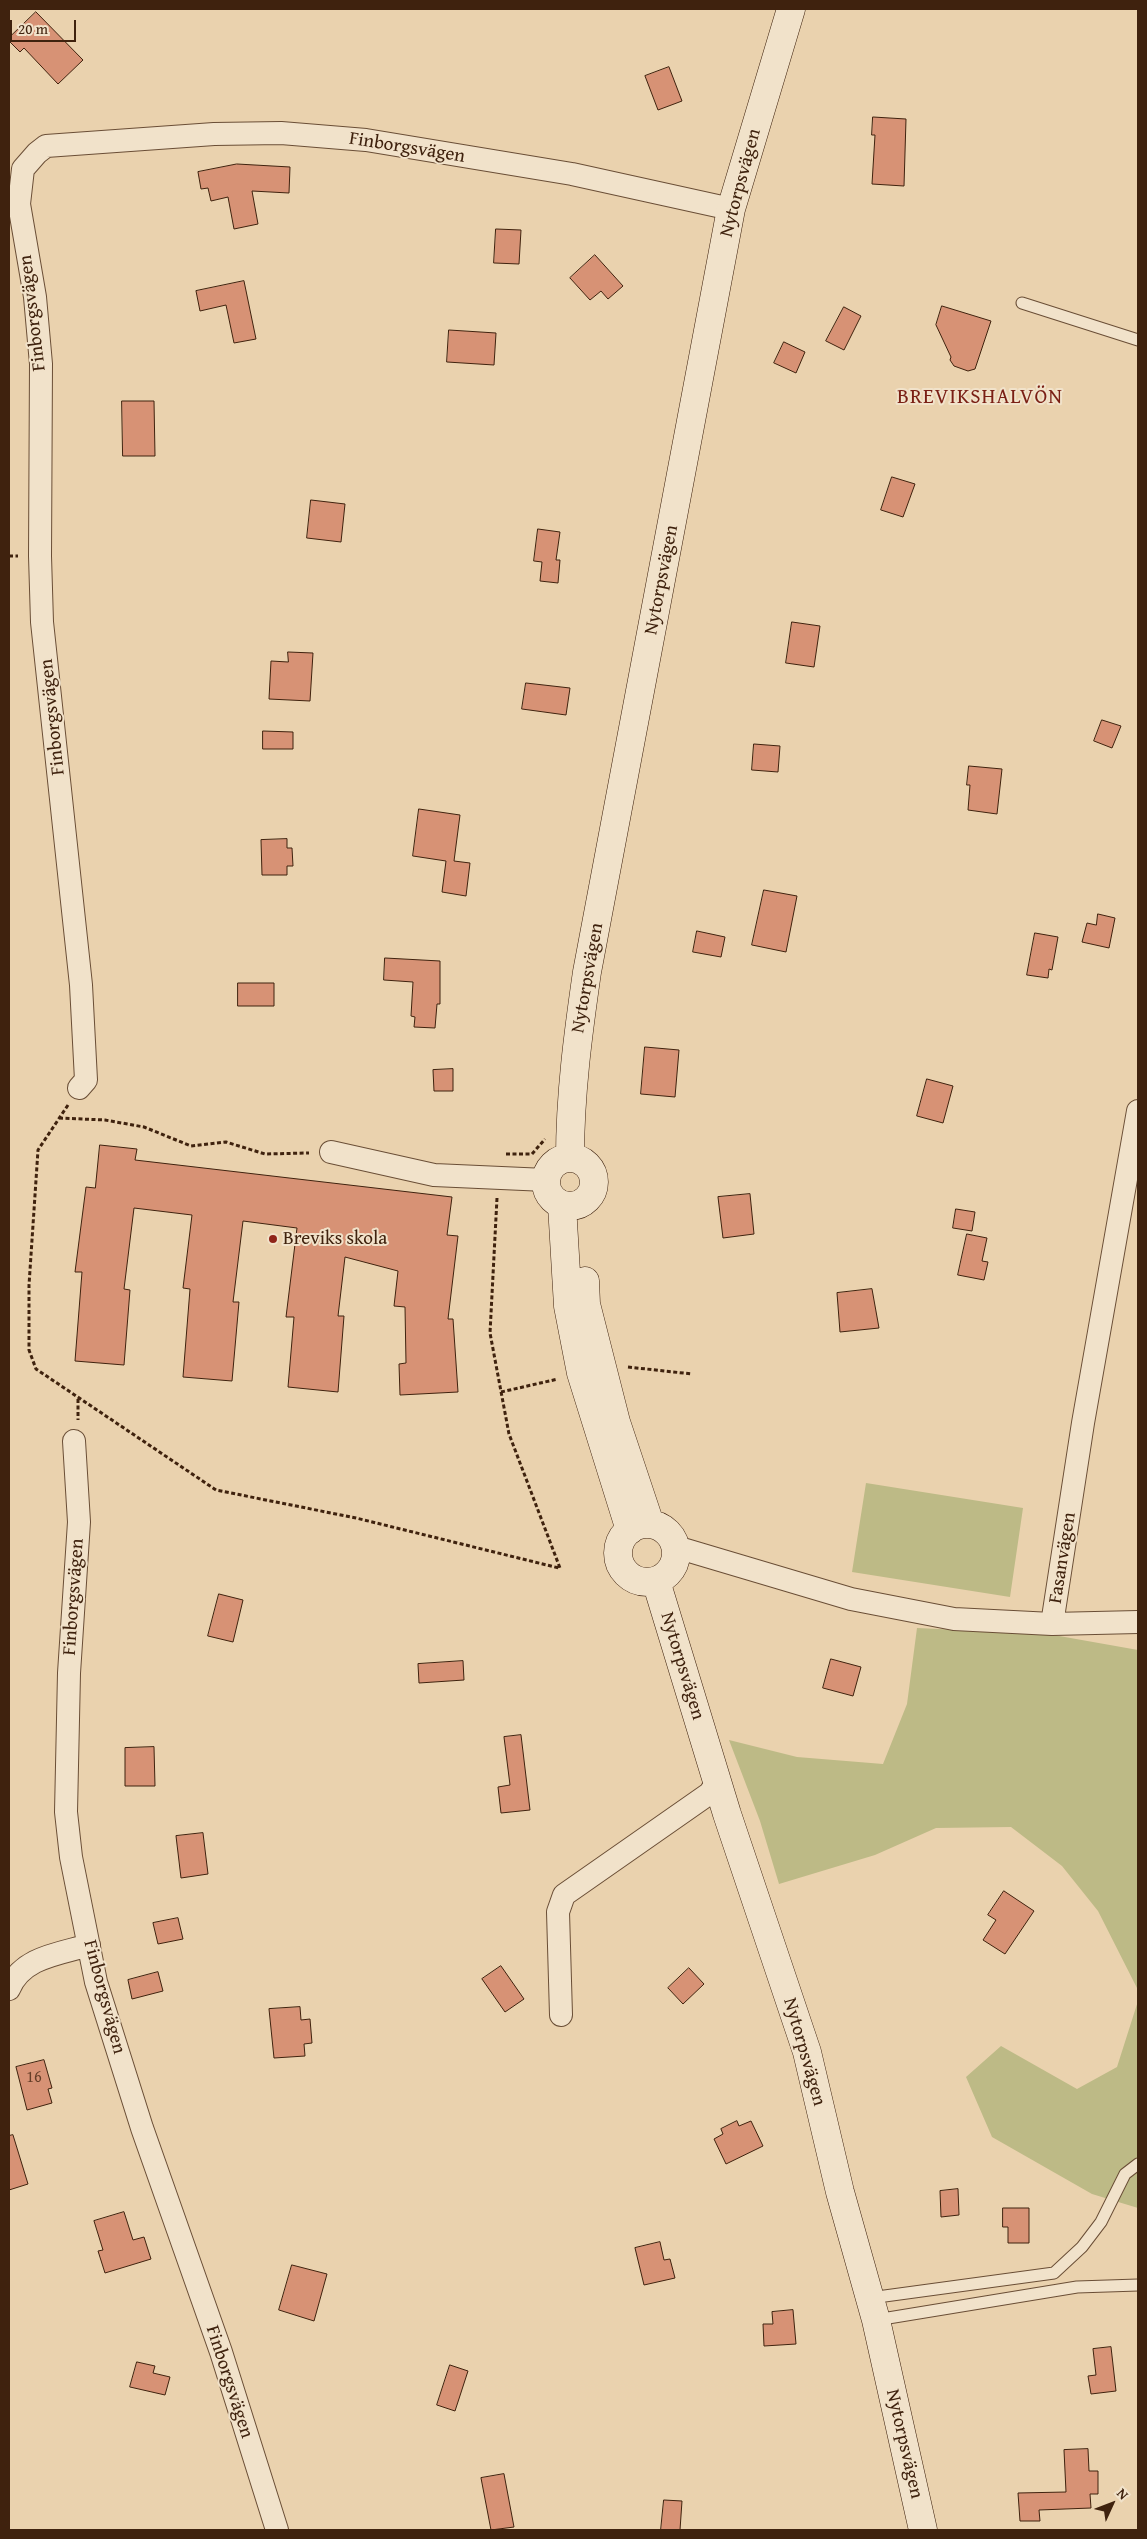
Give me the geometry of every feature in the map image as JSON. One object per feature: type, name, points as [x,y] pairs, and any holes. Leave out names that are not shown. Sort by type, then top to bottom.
[{"type":"street","name":"Nytorpsvägen","points":[[570,1158],[570,1118],[576,1049],[588,972],[731,208],[791,9]]},
{"type":"street","name":"Finborgsvägen","points":[[79,1088],[86,1080],[81,985],[42,622],[40,556],[41,364],[35,298],[19,204],[23,169],[46,146],[214,134],[281,133],[366,140],[405,146],[572,174],[731,208]]},
{"type":"street","name":"Fasanvägen","points":[[676,1547],[851,1598],[954,1619],[1052,1624],[1083,1423],[1138,1111]]},
{"type":"street","points":[[331,1152],[434,1175],[546,1180]]},
{"type":"street","points":[[570,1158],[583,1162],[594,1176],[592,1193],[571,1205],[550,1195],[546,1180],[552,1166],[570,1158]]},
{"type":"street","points":[[571,1205],[568,1306],[580,1364],[640,1527]]},
{"type":"street","name":"Finborgsvägen","points":[[74,1441],[79,1522],[69,1673],[66,1812],[71,1857],[96,1982],[142,2128],[221,2352],[277,2530]]},
{"type":"street","points":[[640,1527],[669,1534],[676,1547],[677,1556],[672,1569],[665,1578],[656,1581],[640,1582],[623,1570],[618,1552],[622,1541],[640,1527]]},
{"type":"street","name":"Nytorpsvägen","points":[[656,1581],[717,1781],[808,2052],[840,2192],[873,2309],[923,2530]]},
{"type":"street","points":[[1052,1624],[1138,1622]]},
{"type":"street","points":[[560,2014],[558,1912],[564,1896],[710,1793],[717,1781]]},
{"type":"street","points":[[9,1989],[13,1978],[24,1967],[36,1961],[89,1945]]},
{"type":"lane","points":[[1022,303],[1138,340]]},
{"type":"lane","points":[[873,2309],[1054,2273],[1082,2247],[1096,2228],[1125,2174],[1138,2164]]},
{"type":"lane","points":[[873,2309],[1077,2287],[1138,2285]]},
{"type":"path","points":[[79,1088],[38,1150],[29,1285],[30,1350],[36,1369],[216,1490],[356,1518],[560,1568]]},
{"type":"path","points":[[59,1118],[105,1120],[144,1127],[191,1146],[226,1142],[265,1154],[331,1152]]},
{"type":"shaded area","points":[[866,1483],[1023,1508],[1010,1597],[852,1572]]},
{"type":"shaded area","points":[[917,1628],[1048,1634],[1138,1650],[1138,1990],[1098,1911],[1062,1866],[1011,1827],[936,1828],[875,1855],[779,1884],[760,1821],[729,1740],[797,1757],[883,1764],[907,1704]]},
{"type":"shaded area","points":[[1138,2001],[1138,2208],[1092,2194],[992,2137],[966,2077],[1001,2046],[1077,2089],[1117,2067]]},
{"type":"building","points":[[36,12],[83,60],[58,84],[24,48],[20,52],[9,41],[9,38]]},
{"type":"building","points":[[669,67],[682,101],[658,110],[645,76]]},
{"type":"building","points":[[873,117],[906,119],[904,186],[872,184],[875,135],[872,135]]},
{"type":"building","points":[[237,164],[290,167],[289,193],[252,191],[258,224],[234,229],[228,197],[211,201],[208,188],[201,189],[198,172]]},
{"type":"building","points":[[496,229],[521,230],[519,264],[494,263]]},
{"type":"building","points":[[595,255],[623,286],[608,299],[601,291],[590,300],[570,278]]},
{"type":"building","points":[[244,281],[256,339],[234,343],[226,305],[200,311],[196,291]]},
{"type":"building","points":[[942,306],[991,321],[975,369],[968,371],[954,366],[950,360],[951,357],[936,325]]},
{"type":"building","points":[[844,307],[861,316],[844,350],[826,341]]},
{"type":"building","points":[[449,330],[496,333],[494,365],[447,362]]},
{"type":"building","points":[[784,342],[805,352],[796,373],[774,363]]},
{"type":"building","points":[[122,401],[154,401],[155,456],[123,456]]},
{"type":"building","points":[[892,477],[915,484],[903,517],[881,510]]},
{"type":"building","points":[[311,500],[345,504],[341,542],[307,538]]},
{"type":"building","points":[[538,529],[560,532],[556,560],[560,560],[558,583],[540,581],[542,562],[534,561]]},
{"type":"building","points":[[792,622],[820,626],[814,667],[786,663]]},
{"type":"building","points":[[288,652],[313,653],[310,701],[269,699],[271,661],[288,662]]},
{"type":"building","points":[[526,683],[570,688],[566,715],[522,709]]},
{"type":"building","points":[[1102,720],[1121,726],[1112,748],[1094,741]]},
{"type":"building","points":[[263,731],[293,732],[293,749],[263,749]]},
{"type":"building","points":[[754,744],[780,746],[778,772],[752,770]]},
{"type":"building","points":[[969,766],[1002,769],[997,814],[968,810],[970,785],[967,785]]},
{"type":"building","points":[[419,809],[460,815],[454,861],[470,863],[466,896],[442,892],[446,861],[413,856]]},
{"type":"building","points":[[287,839],[287,848],[292,848],[293,866],[287,866],[287,875],[262,875],[261,840]]},
{"type":"building","points":[[764,890],[797,896],[786,952],[752,945]]},
{"type":"building","points":[[1098,914],[1115,918],[1109,948],[1082,942],[1087,923],[1096,925]]},
{"type":"building","points":[[697,931],[725,937],[721,957],[693,952]]},
{"type":"building","points":[[1035,933],[1058,937],[1052,970],[1049,969],[1048,978],[1027,975]]},
{"type":"building","points":[[385,958],[440,961],[440,1004],[437,1004],[435,1028],[414,1027],[415,1017],[411,1016],[413,982],[384,980]]},
{"type":"building","points":[[238,983],[274,983],[274,1006],[238,1006]]},
{"type":"building","points":[[645,1047],[679,1050],[675,1097],[641,1094]]},
{"type":"building","points":[[453,1069],[453,1091],[434,1091],[433,1070]]},
{"type":"building","points":[[927,1079],[953,1086],[943,1123],[917,1116]]},
{"type":"building","points":[[100,1145],[137,1149],[135,1160],[452,1197],[447,1235],[458,1236],[448,1319],[453,1319],[458,1392],[400,1395],[399,1364],[406,1363],[405,1307],[394,1306],[398,1271],[345,1257],[338,1316],[344,1316],[338,1392],[288,1387],[294,1317],[286,1317],[297,1228],[243,1221],[233,1302],[239,1302],[232,1381],[183,1377],[190,1289],[183,1288],[192,1215],[134,1208],[124,1289],[130,1290],[124,1365],[75,1361],[82,1272],[75,1272],[86,1187],[95,1188]]},
{"type":"building","points":[[750,1194],[754,1234],[723,1238],[718,1197]]},
{"type":"building","points":[[956,1209],[975,1212],[972,1231],[953,1228]]},
{"type":"building","points":[[967,1234],[987,1238],[982,1261],[988,1262],[984,1280],[958,1275]]},
{"type":"building","points":[[872,1289],[879,1328],[840,1332],[837,1293]]},
{"type":"building","points":[[219,1594],[243,1600],[233,1642],[208,1636]]},
{"type":"building","points":[[831,1659],[861,1667],[853,1696],[823,1688]]},
{"type":"building","points":[[463,1661],[464,1680],[419,1683],[418,1664]]},
{"type":"building","points":[[521,1735],[530,1810],[501,1813],[498,1787],[510,1785],[504,1737]]},
{"type":"building","points":[[154,1747],[155,1786],[125,1786],[125,1748]]},
{"type":"building","points":[[203,1833],[208,1874],[181,1878],[176,1836]]},
{"type":"building","points":[[1004,1891],[1034,1911],[1005,1954],[983,1940],[996,1920],[988,1915]]},
{"type":"building","points":[[178,1918],[183,1939],[158,1944],[153,1923]]},
{"type":"building","points":[[501,1966],[524,1999],[505,2012],[482,1979]]},
{"type":"building","points":[[689,1968],[704,1984],[683,2004],[668,1988]]},
{"type":"building","points":[[158,1972],[163,1991],[132,1999],[128,1980]]},
{"type":"building","points":[[300,2007],[301,2020],[310,2019],[312,2043],[304,2044],[305,2056],[274,2058],[269,2009]]},
{"type":"building","points":[[44,2060],[52,2088],[48,2089],[52,2103],[27,2110],[16,2067]]},
{"type":"building","points":[[737,2121],[739,2126],[751,2121],[763,2146],[726,2164],[714,2139],[723,2134],[721,2129]]},
{"type":"building","points":[[13,2135],[28,2184],[9,2190],[9,2136]]},
{"type":"building","points":[[958,2189],[959,2215],[941,2217],[940,2191]]},
{"type":"building","points":[[1003,2208],[1029,2208],[1029,2243],[1008,2243],[1008,2227],[1003,2227]]},
{"type":"building","points":[[124,2212],[133,2240],[144,2237],[151,2259],[105,2273],[98,2251],[103,2250],[94,2221]]},
{"type":"building","points":[[660,2242],[664,2260],[670,2259],[675,2278],[644,2285],[635,2248]]},
{"type":"building","points":[[292,2265],[327,2274],[314,2321],[279,2310]]},
{"type":"building","points":[[793,2310],[796,2344],[764,2346],[763,2324],[773,2324],[772,2312]]},
{"type":"building","points":[[1111,2347],[1116,2391],[1091,2394],[1088,2376],[1096,2375],[1093,2349]]},
{"type":"building","points":[[137,2362],[155,2366],[153,2373],[170,2377],[165,2395],[130,2387]]},
{"type":"building","points":[[450,2365],[468,2371],[455,2411],[437,2405]]},
{"type":"building","points":[[1088,2449],[1089,2471],[1098,2471],[1098,2494],[1090,2494],[1091,2508],[1039,2510],[1040,2521],[1020,2521],[1018,2493],[1066,2492],[1064,2450]]},
{"type":"building","points":[[504,2474],[514,2527],[491,2530],[481,2478]]},
{"type":"building","points":[[664,2500],[682,2501],[680,2530],[661,2530]]},
{"type":"place","name":"Breviks skola","points":[[273,1239]]},
{"type":"district","name":"BREVIKSHALVÖN","points":[[980,398]]}]
